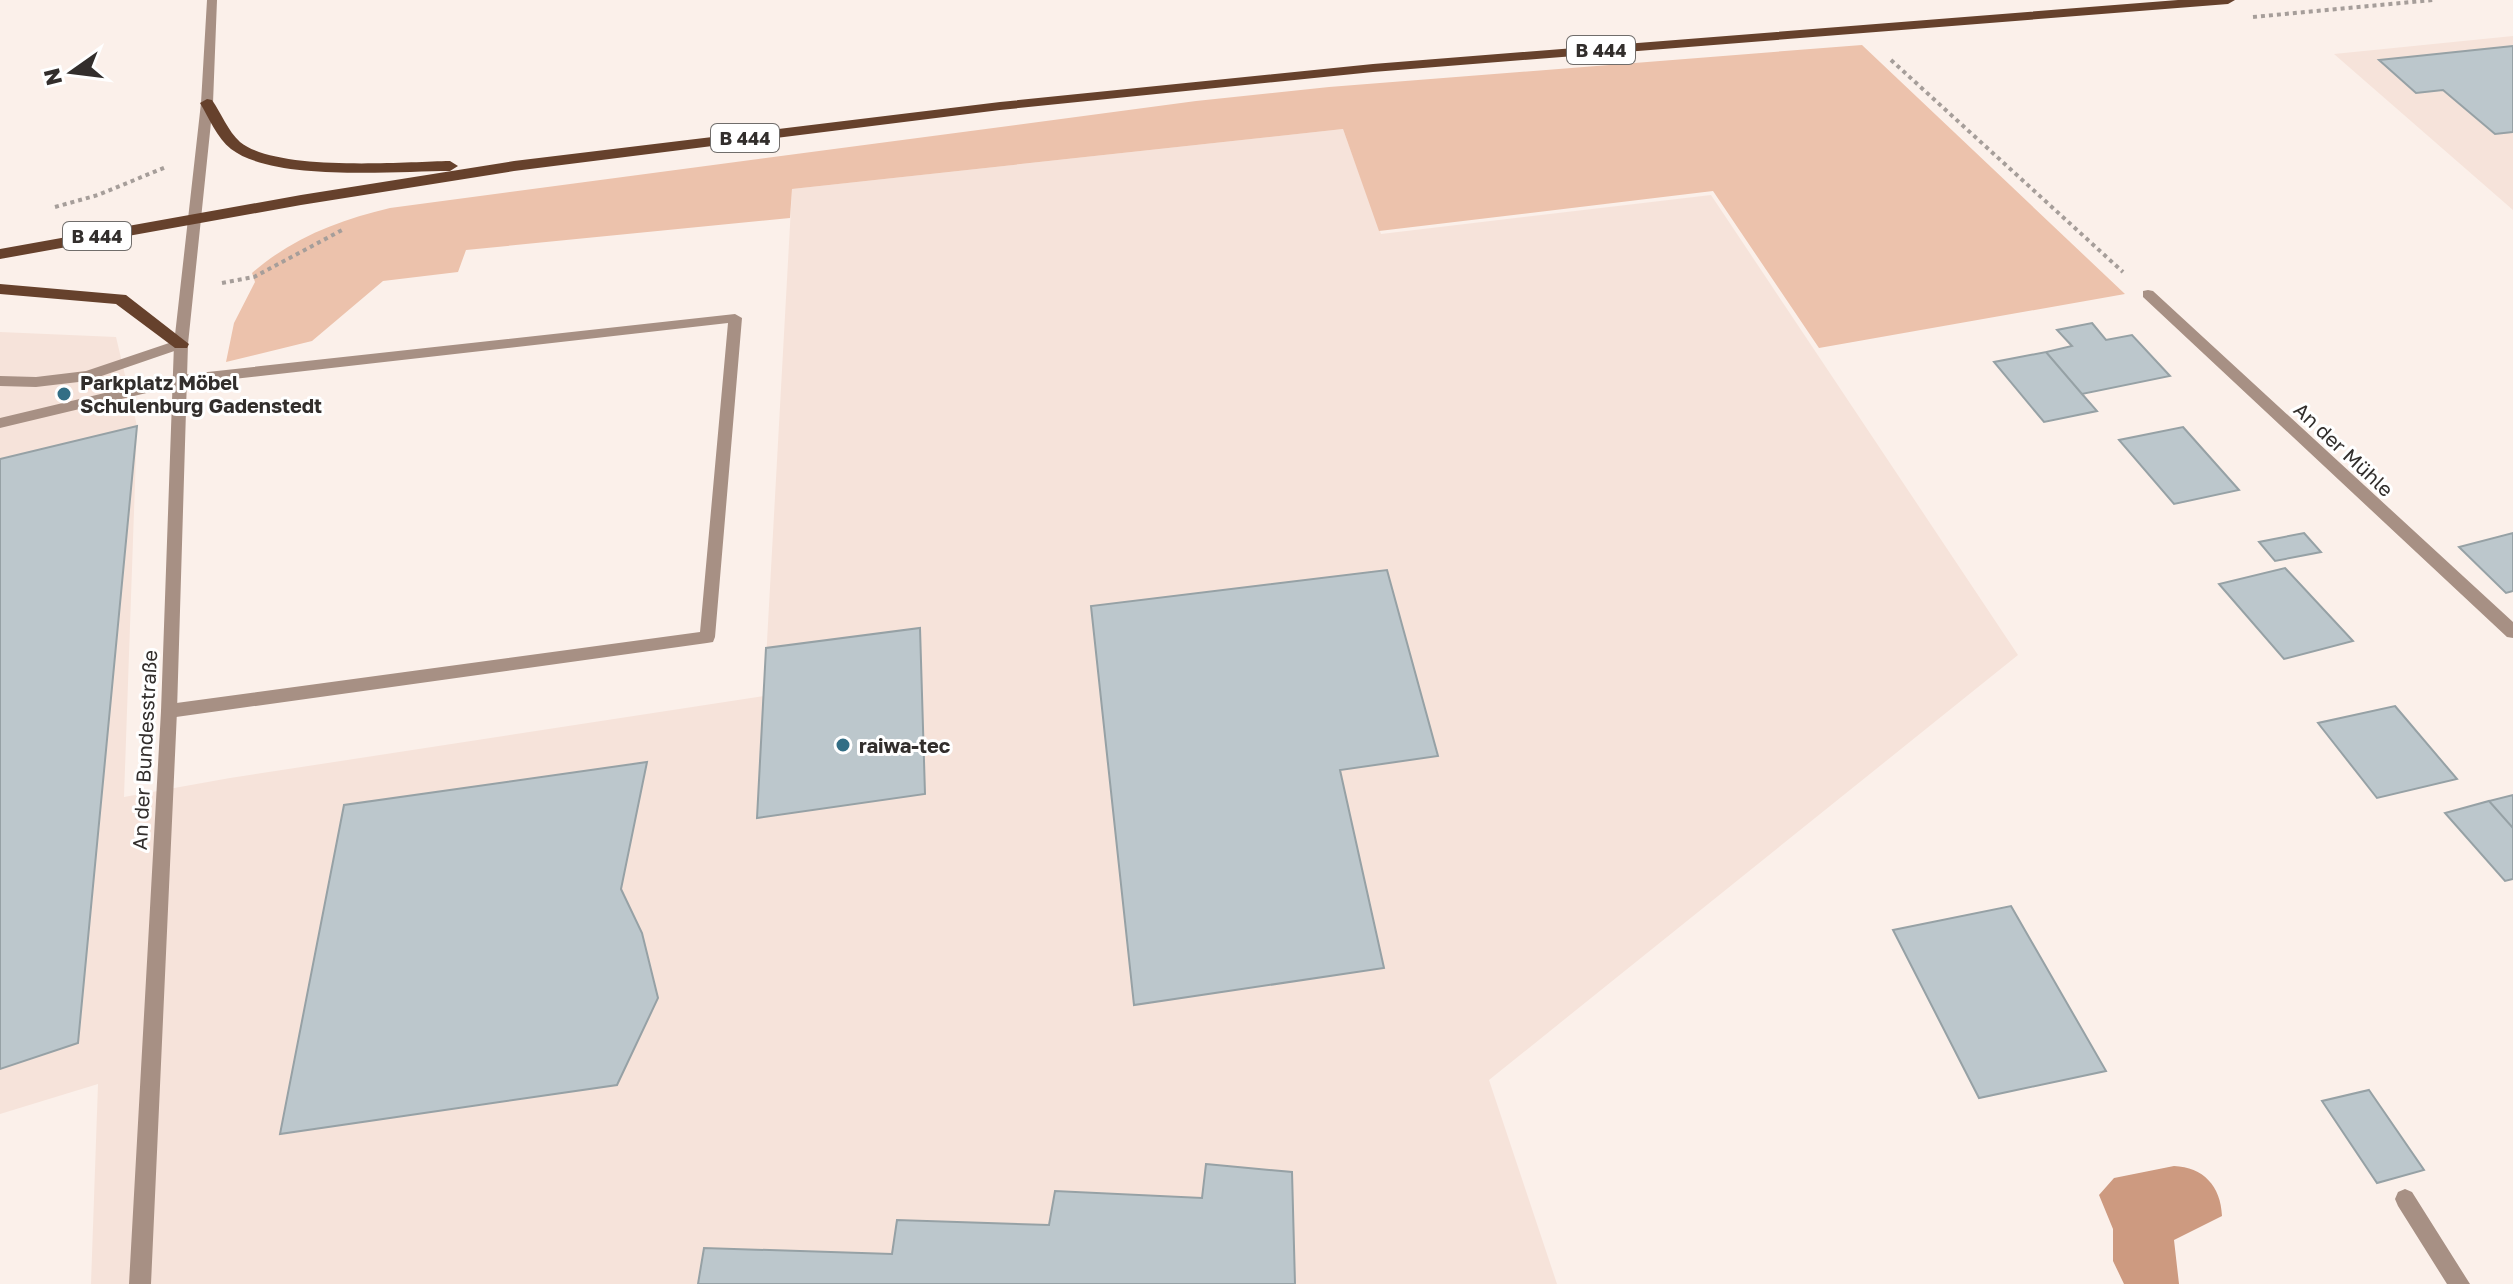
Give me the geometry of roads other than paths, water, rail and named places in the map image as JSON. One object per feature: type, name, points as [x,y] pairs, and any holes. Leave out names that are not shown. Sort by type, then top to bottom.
[{"type":"main road","name":"B 444","points":[[0,254],[194,218],[514,166],[1231,80],[2228,0]]},
{"type":"main road","points":[[207,103],[236,147],[274,162],[336,166],[514,166]]},
{"type":"main road","points":[[0,289],[120,299],[181,344]]},
{"type":"street","name":"An der Bundesstraße","points":[[140,1284],[169,711],[181,344],[207,103],[212,0]]},
{"type":"street","name":"An der Mühle","points":[[2148,294],[2513,632]]},
{"type":"street","points":[[0,423],[180,380],[735,318],[707,637],[169,711]]},
{"type":"street","points":[[0,381],[36,382],[87,376],[181,344]]},
{"type":"street","points":[[2405,1199],[2459,1284]]},
{"type":"place","name":"Parkplatz Möbel Schulenburg Gadenstedt","points":[[64,394]]},
{"type":"place","name":"raiwa-tec","points":[[843,745]]}]
